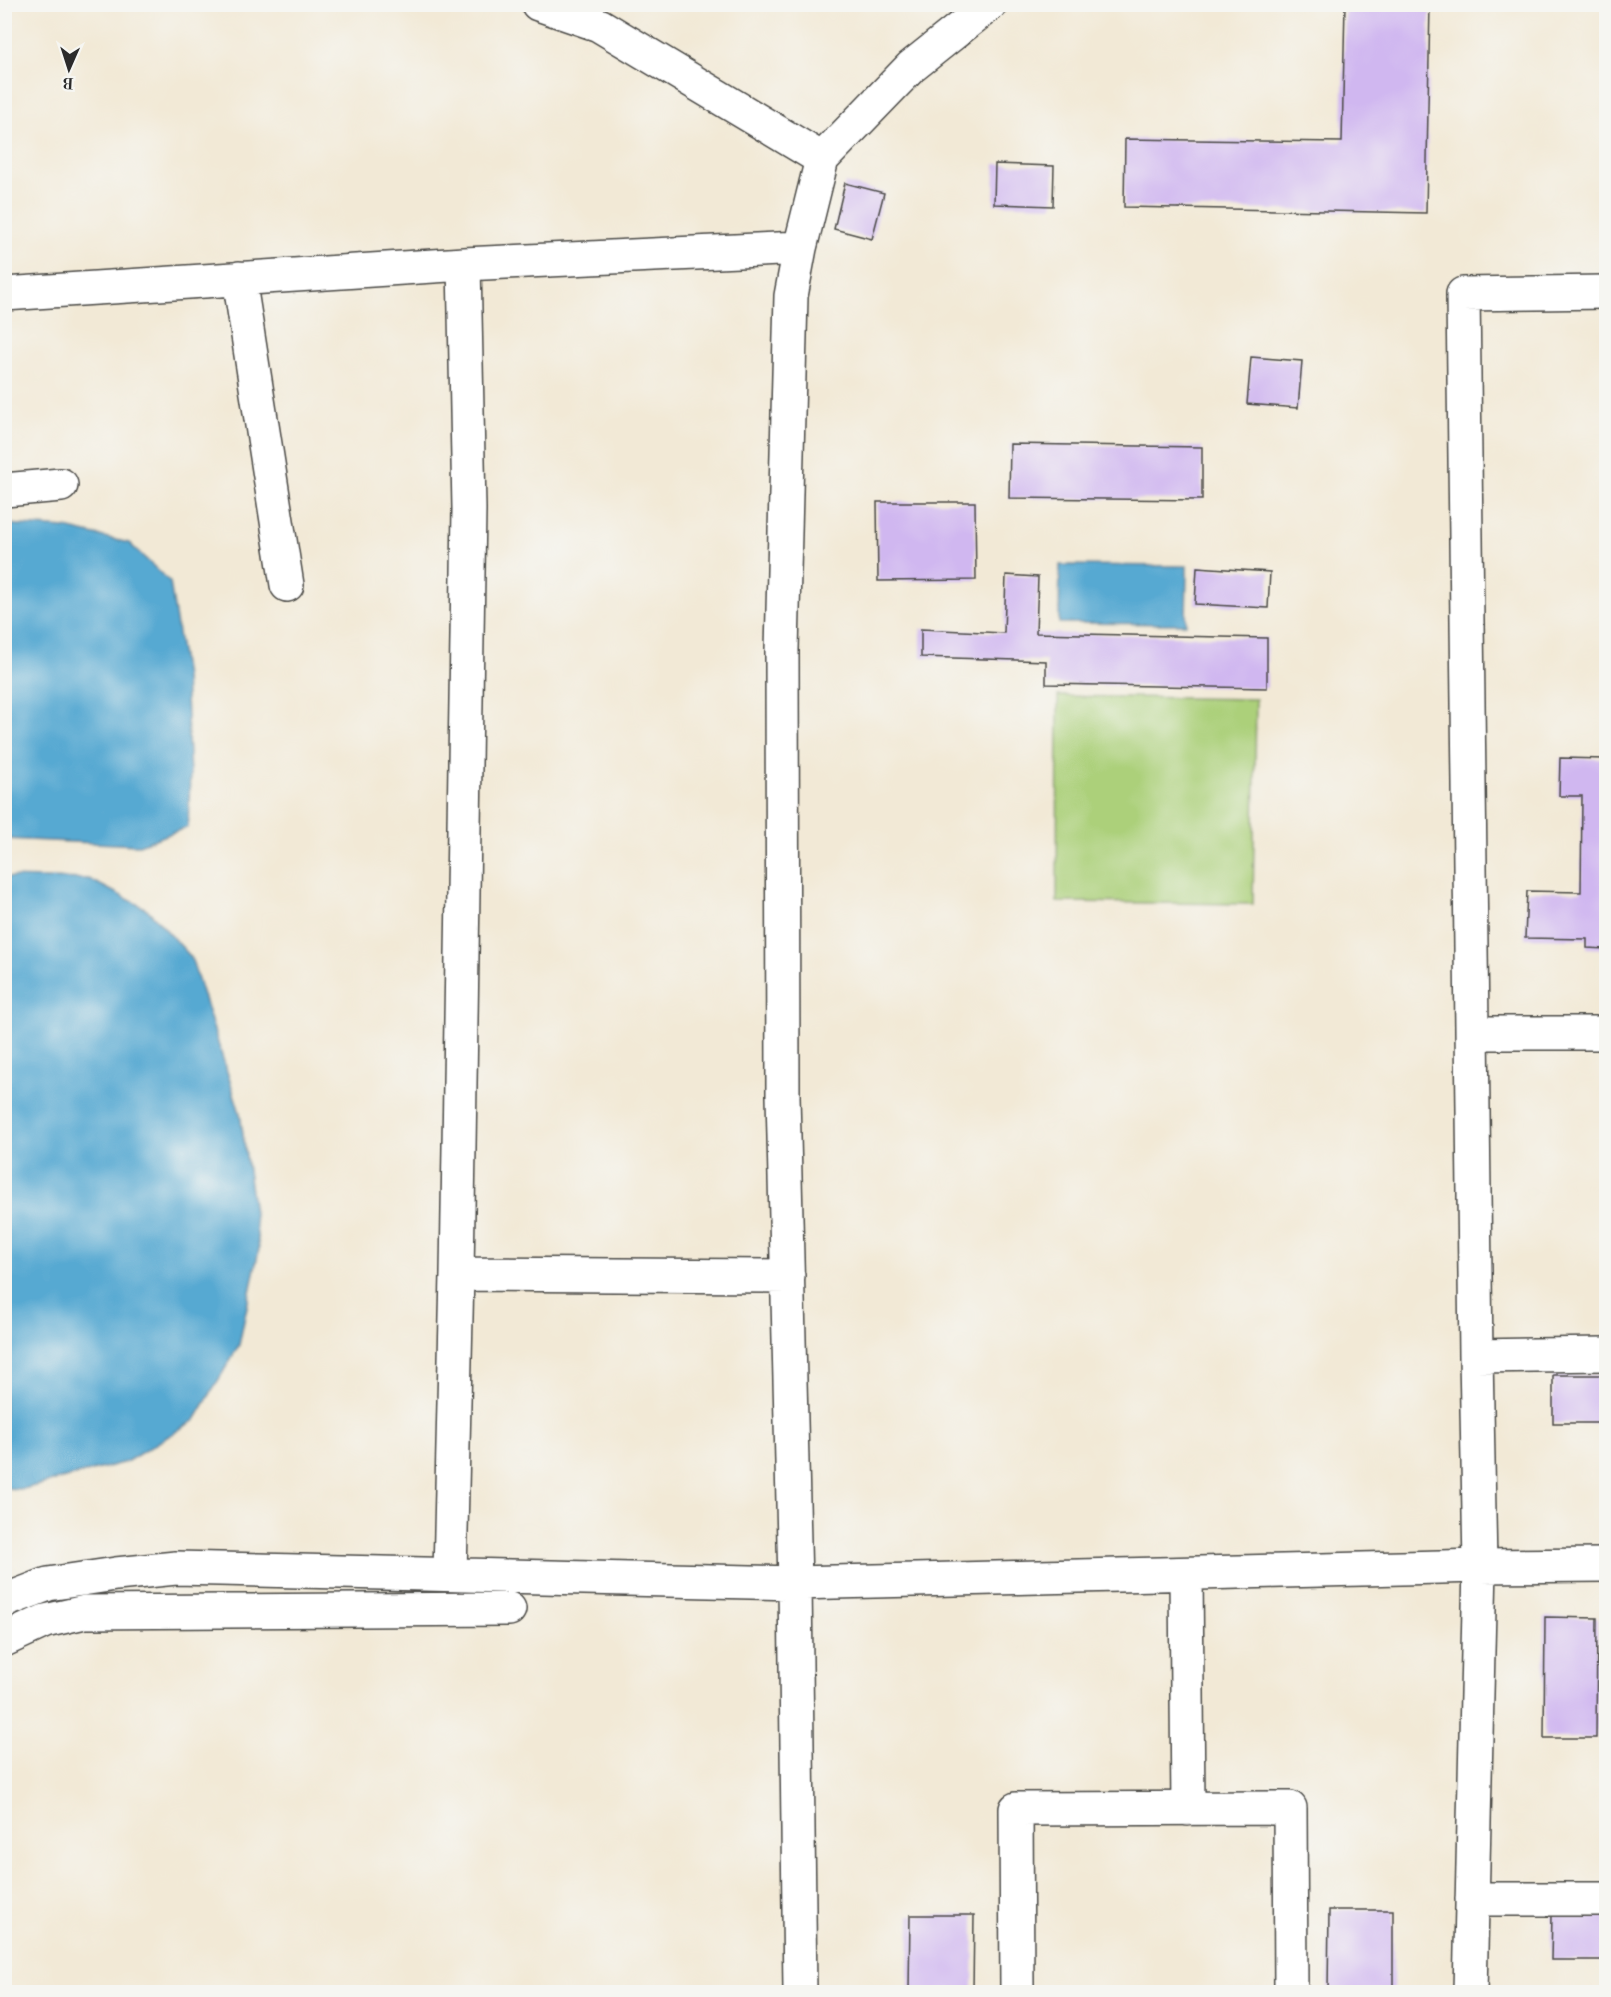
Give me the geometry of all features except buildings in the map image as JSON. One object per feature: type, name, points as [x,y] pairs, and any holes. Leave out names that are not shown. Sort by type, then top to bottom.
[{"type":"street","points":[[538,4],[599,24],[822,159]]},
{"type":"street","points":[[800,1992],[795,1583],[783,1096],[782,650],[791,296],[800,248],[822,159],[911,67],[990,4]]},
{"type":"street","points":[[4,294],[464,264],[800,248]]},
{"type":"street","points":[[450,1574],[469,509],[464,264]]},
{"type":"street","points":[[239,279],[287,585]]},
{"type":"street","points":[[1470,1992],[1480,1566],[1463,294],[1606,292]]},
{"type":"street","points":[[4,490],[61,485]]},
{"type":"street","points":[[1472,1033],[1606,1033]]},
{"type":"street","points":[[457,1274],[788,1276]]},
{"type":"street","points":[[1476,1356],[1606,1354]]},
{"type":"street","points":[[4,1601],[48,1584],[176,1568],[795,1583],[1606,1565]]},
{"type":"street","points":[[1186,1574],[1188,1809]]},
{"type":"street","points":[[4,1640],[45,1621],[85,1612],[509,1609]]},
{"type":"street","points":[[1017,1992],[1016,1809],[1290,1808],[1291,1992]]},
{"type":"street","points":[[1472,1899],[1606,1899]]},
{"type":"green space","points":[[1058,696],[1256,699],[1253,904],[1057,902]]},
{"type":"water","points":[[5,524],[66,528],[129,543],[170,582],[185,677],[190,775],[188,827],[139,845],[5,839]]},
{"type":"water","points":[[1060,565],[1187,566],[1186,624],[1059,623]]},
{"type":"water","points":[[4,877],[89,879],[147,909],[191,957],[240,1113],[259,1249],[239,1345],[195,1420],[126,1462],[23,1489],[4,1488]]}]
